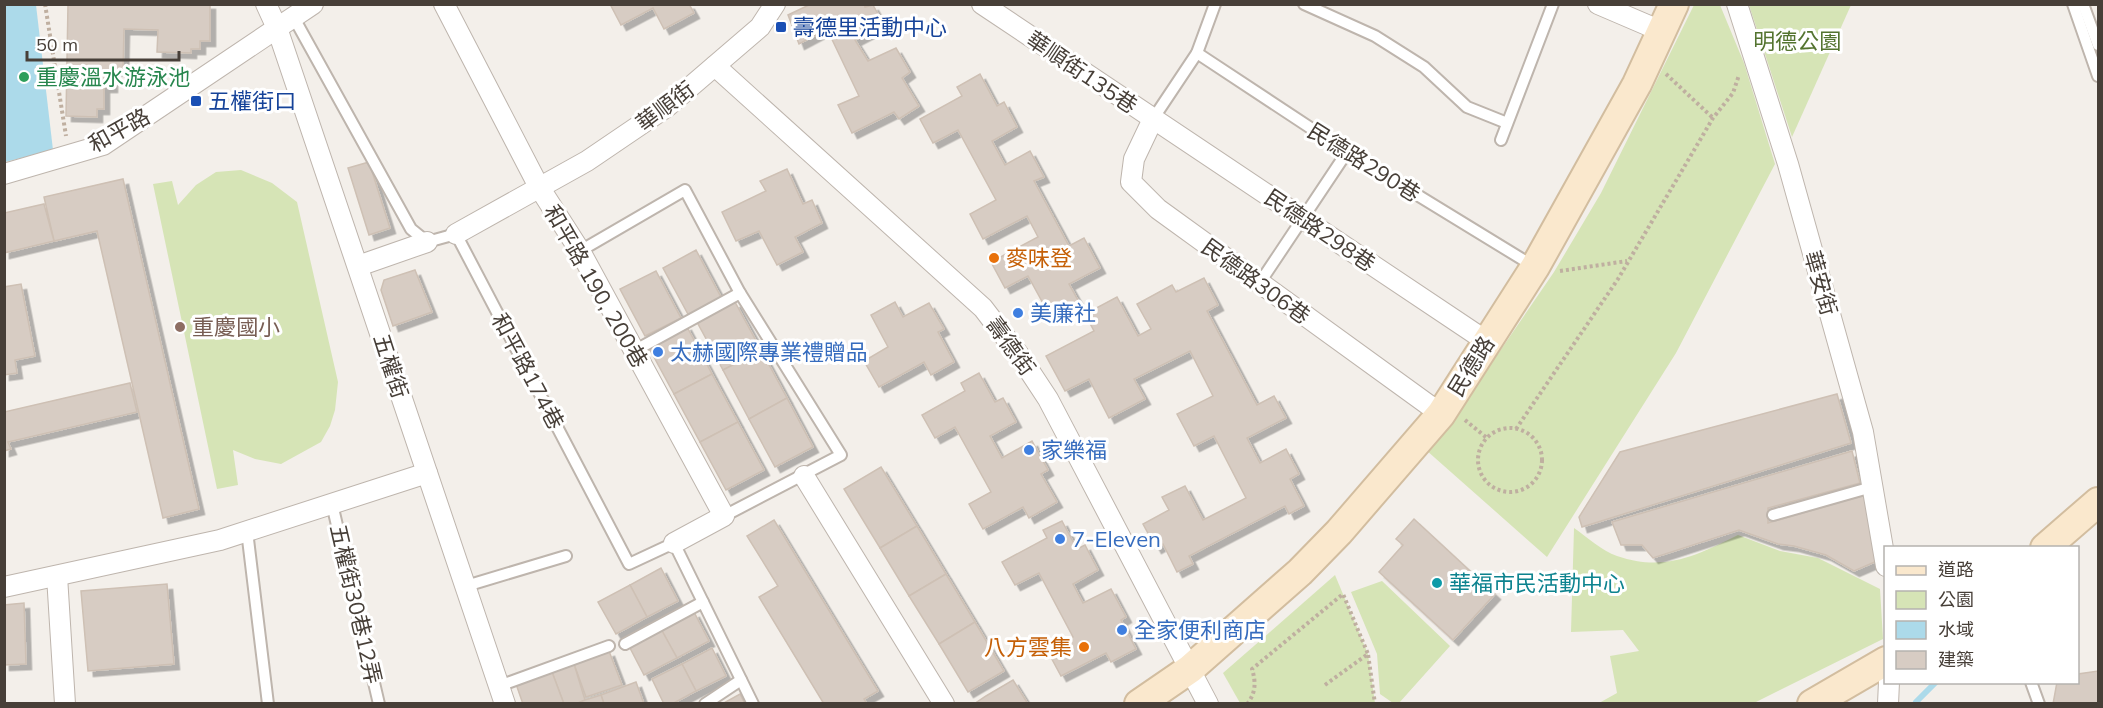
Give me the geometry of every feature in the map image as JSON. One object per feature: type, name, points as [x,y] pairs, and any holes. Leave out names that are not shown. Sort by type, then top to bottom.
[{"type":"street","name":"五權街","points":[[266,4],[285,23],[358,266],[502,695]]},
{"type":"street","name":"和平路","points":[[4,174],[103,145],[313,4]]},
{"type":"street","name":"和平路 190, 200巷","points":[[444,4],[539,188],[580,251],[724,516]]},
{"type":"street","name":"華順街","points":[[456,234],[587,161],[668,106],[760,27],[776,4]]},
{"type":"street","name":"華順街135巷","points":[[982,4],[1153,119]]},
{"type":"street","points":[[1598,4],[1661,31]]},
{"type":"street","name":"民德路","points":[[1139,704],[1190,669],[1300,572],[1452,416],[1486,341],[1544,270],[1637,84],[1674,4]]},
{"type":"street","name":"華安街","points":[[1737,4],[1791,175],[1863,432],[1884,555]]},
{"type":"street","name":"壽德街","points":[[715,66],[983,308],[1019,354],[1048,399],[1208,704]]},
{"type":"street","name":"民德路298巷","points":[[1153,119],[1486,341]]},
{"type":"street","name":"民德路306巷","points":[[1153,119],[1134,159],[1131,182],[1158,209],[1259,284],[1452,416]]},
{"type":"street","points":[[358,266],[427,243]]},
{"type":"street","points":[[4,587],[220,540],[427,473]]},
{"type":"street","points":[[804,476],[944,704]]},
{"type":"street","points":[[2047,546],[2098,502]]},
{"type":"street","points":[[674,543],[724,516]]},
{"type":"street","points":[[57,576],[65,704]]},
{"type":"street","points":[[1812,704],[1884,662]]},
{"type":"street","points":[[1888,704],[1889,684]]},
{"type":"lane","points":[[1153,119],[1197,53],[1215,4]]},
{"type":"lane","points":[[1304,4],[1375,36],[1424,67],[1467,107],[1507,123]]},
{"type":"lane","points":[[1501,140],[1553,4]]},
{"type":"lane","points":[[2073,4],[2098,76]]},
{"type":"lane","points":[[2083,4],[2098,45]]},
{"type":"lane","points":[[285,23],[411,229],[427,243],[456,234]]},
{"type":"lane","name":"民德路290巷","points":[[1197,53],[1347,152],[1544,270]]},
{"type":"lane","points":[[1259,284],[1347,152]]},
{"type":"lane","points":[[580,251],[685,190],[740,293],[841,455],[724,516]]},
{"type":"lane","name":"和平路174巷","points":[[456,234],[629,564],[674,543]]},
{"type":"lane","points":[[634,351],[740,293]]},
{"type":"lane","points":[[1773,514],[1872,487]]},
{"type":"lane","name":"五權街30巷12弄","points":[[332,504],[379,704]]},
{"type":"lane","points":[[247,531],[268,704]]},
{"type":"lane","points":[[674,543],[753,704]]},
{"type":"lane","points":[[466,586],[566,556]]},
{"type":"lane","points":[[625,644],[703,602]]},
{"type":"lane","points":[[502,695],[609,646]]},
{"type":"lane","points":[[705,704],[741,680]]},
{"type":"lane","points":[[2032,684],[2039,704]]},
{"type":"path","points":[[45,4],[67,143]]},
{"type":"path","points":[[1661,69],[1713,118]]},
{"type":"path","points":[[1516,429],[1618,279],[1713,118],[1733,93],[1740,73]]},
{"type":"path","points":[[1544,270],[1627,261]]},
{"type":"path","points":[[1452,416],[1486,438]]},
{"type":"path","points":[[1505,429],[1516,429],[1526,432],[1534,439],[1542,459],[1540,469],[1536,478],[1519,491],[1498,490],[1482,477],[1478,457],[1486,438],[1505,429]]},
{"type":"path","points":[[1247,704],[1251,699],[1256,681],[1252,669],[1343,594],[1368,654],[1375,704]]},
{"type":"path","points":[[1325,685],[1368,654]]},
{"type":"green space","points":[[1694,5],[1720,5],[1744,63],[1775,164],[1676,353],[1547,557],[1426,450],[1491,364],[1554,272],[1601,193]]},
{"type":"green space","name":"明德公園","points":[[1749,5],[1851,5],[1792,137]]},
{"type":"green space","points":[[241,170],[272,183],[297,202],[338,382],[335,410],[330,426],[321,442],[281,464],[255,459],[233,450],[238,485],[217,489],[153,184],[172,181],[178,205],[196,185],[216,172]]},
{"type":"green space","points":[[1574,528],[1606,551],[1634,561],[1665,562],[1679,559],[1694,555],[1738,535],[1780,551],[1818,558],[1880,589],[1883,639],[1754,703],[1599,703],[1617,693],[1610,656],[1639,651],[1623,630],[1571,632]]},
{"type":"green space","points":[[1335,575],[1368,654],[1375,703],[1240,703],[1223,673]]},
{"type":"green space","points":[[1382,581],[1450,646],[1399,703],[1393,703],[1380,694],[1377,654],[1351,592]]},
{"type":"water","name":"重慶溫水游泳池","points":[[4,5],[36,5],[53,150],[5,162]]},
{"type":"building","points":[[68,4],[210,4],[210,41],[200,41],[200,49],[191,49],[191,53],[157,52],[158,30],[124,29],[123,71],[112,70],[112,87],[104,87],[104,109],[97,109],[97,117],[66,116]]},
{"type":"building","points":[[610,4],[689,4],[694,13],[664,29],[653,8],[621,25]]},
{"type":"building","points":[[811,4],[864,4],[865,7],[873,5],[884,25],[855,40],[868,61],[896,48],[910,72],[902,78],[919,106],[899,119],[894,112],[852,133],[838,105],[859,96],[827,29],[799,44],[788,15]]},
{"type":"building","points":[[980,74],[997,106],[1004,102],[1017,127],[992,141],[1005,165],[1030,151],[1044,177],[1034,181],[1069,246],[1084,238],[1100,268],[1069,284],[1079,302],[1050,316],[1028,276],[1005,288],[991,262],[1038,237],[1027,216],[983,239],[970,214],[996,200],[958,130],[933,143],[920,119],[962,96],[957,87]]},
{"type":"building","points":[[369,162],[390,228],[369,235],[348,168]]},
{"type":"building","points":[[787,169],[803,204],[812,200],[822,223],[795,237],[803,252],[777,265],[759,231],[736,241],[722,212],[766,191],[760,181]]},
{"type":"building","points":[[123,179],[199,509],[163,518],[97,231],[54,241],[44,197]]},
{"type":"building","points":[[44,204],[54,241],[4,253],[4,213]]},
{"type":"building","points":[[696,250],[722,299],[689,316],[663,268]]},
{"type":"building","points":[[415,270],[432,312],[393,326],[381,290],[384,280]]},
{"type":"building","points":[[656,271],[681,318],[645,336],[620,289]]},
{"type":"building","points":[[1204,278],[1218,305],[1207,311],[1257,405],[1274,396],[1286,418],[1247,438],[1260,463],[1286,449],[1299,474],[1290,479],[1304,506],[1289,514],[1285,506],[1189,556],[1193,564],[1177,572],[1163,544],[1156,548],[1143,524],[1169,510],[1162,497],[1185,486],[1203,520],[1246,498],[1214,436],[1194,446],[1177,414],[1213,396],[1190,351],[1134,379],[1145,399],[1109,418],[1089,379],[1065,391],[1046,356],[1094,331],[1085,314],[1117,297],[1138,336],[1151,329],[1137,304],[1172,285],[1176,292]]},
{"type":"building","points":[[21,284],[35,356],[15,360],[17,373],[4,375],[4,287]]},
{"type":"building","points":[[735,302],[761,350],[723,370],[697,322]]},
{"type":"building","points":[[895,302],[903,317],[929,303],[944,329],[938,332],[954,362],[931,375],[924,362],[879,387],[864,361],[888,347],[871,315]]},
{"type":"building","points":[[686,325],[712,374],[674,394],[648,346]]},
{"type":"building","points":[[761,350],[787,398],[749,419],[723,370]]},
{"type":"building","points":[[979,373],[995,402],[1003,398],[1016,422],[990,436],[1002,458],[1032,441],[1048,470],[1041,474],[1057,502],[1029,518],[1023,507],[983,529],[969,504],[991,492],[955,427],[935,438],[922,415],[965,391],[961,383]]},
{"type":"building","points":[[712,374],[738,422],[700,442],[674,394]]},
{"type":"building","points":[[130,383],[137,412],[8,442],[11,449],[4,451],[4,412]]},
{"type":"building","points":[[1837,394],[1851,443],[1582,527],[1579,517],[1620,452]]},
{"type":"building","points":[[787,398],[813,447],[775,467],[749,419]]},
{"type":"building","points":[[738,422],[764,470],[726,490],[700,442]]},
{"type":"building","points":[[1852,451],[1860,483],[1768,508],[1768,523],[1865,495],[1877,561],[1854,571],[1826,555],[1778,544],[1739,530],[1653,558],[1642,545],[1621,545],[1612,522]]},
{"type":"building","points":[[881,467],[917,526],[880,548],[844,489]]},
{"type":"building","name":"華福市民活動中心","points":[[1414,519],[1495,594],[1453,640],[1379,572],[1403,545],[1396,539]]},
{"type":"building","points":[[774,520],[878,691],[864,699],[867,704],[824,704],[759,597],[778,586],[747,536]]},
{"type":"building","points":[[1062,521],[1077,549],[1085,545],[1098,570],[1073,584],[1083,603],[1111,589],[1126,617],[1121,620],[1136,649],[1111,662],[1106,653],[1061,676],[1047,650],[1073,637],[1039,573],[1015,585],[1002,562],[1047,538],[1043,530]]},
{"type":"building","points":[[917,526],[946,574],[909,596],[880,548]]},
{"type":"building","points":[[661,568],[678,601],[647,617],[630,585]]},
{"type":"building","points":[[946,574],[975,622],[939,644],[909,596]]},
{"type":"building","points":[[167,584],[174,664],[88,671],[81,591]]},
{"type":"building","points":[[630,585],[647,617],[616,634],[598,602]]},
{"type":"building","points":[[24,603],[26,664],[4,665],[4,605]]},
{"type":"building","points":[[694,612],[709,641],[677,658],[661,629]]},
{"type":"building","points":[[975,622],[1004,671],[968,692],[939,644]]},
{"type":"building","points":[[661,629],[677,658],[644,675],[629,646]]},
{"type":"building","points":[[712,648],[726,676],[696,691],[682,664]]},
{"type":"building","points":[[609,651],[622,685],[586,697],[574,664]]},
{"type":"building","points":[[574,664],[585,700],[576,704],[564,704],[552,672]]},
{"type":"building","points":[[682,664],[696,691],[672,704],[664,704],[652,679]]},
{"type":"building","points":[[2098,671],[2098,704],[2053,704],[2057,684],[2079,684],[2079,674]]},
{"type":"building","points":[[552,672],[564,704],[523,704],[516,684]]},
{"type":"building","points":[[1013,680],[1028,704],[974,704],[986,696]]},
{"type":"building","points":[[636,682],[644,704],[604,704],[601,695]]},
{"type":"building","points":[[740,694],[745,704],[722,704]]},
{"type":"building","points":[[601,695],[604,704],[576,704],[585,700]]},
{"type":"waterway","points":[[1916,702],[1934,684]]},
{"type":"place","name":"壽德里活動中心","points":[[781,27]]},
{"type":"place","name":"重慶溫水游泳池","points":[[24,77]]},
{"type":"place","name":"五權街口","points":[[196,101]]},
{"type":"place","name":"麥味登","points":[[994,258]]},
{"type":"place","name":"美廉社","points":[[1018,313]]},
{"type":"place","name":"重慶國小","points":[[180,327]]},
{"type":"place","name":"太赫國際專業禮贈品","points":[[658,352]]},
{"type":"place","name":"家樂福","points":[[1029,450]]},
{"type":"place","name":"7-Eleven","points":[[1060,539]]},
{"type":"place","name":"華福市民活動中心","points":[[1437,583]]},
{"type":"place","name":"全家便利商店","points":[[1122,630]]},
{"type":"place","name":"八方雲集","points":[[1084,647]]}]
